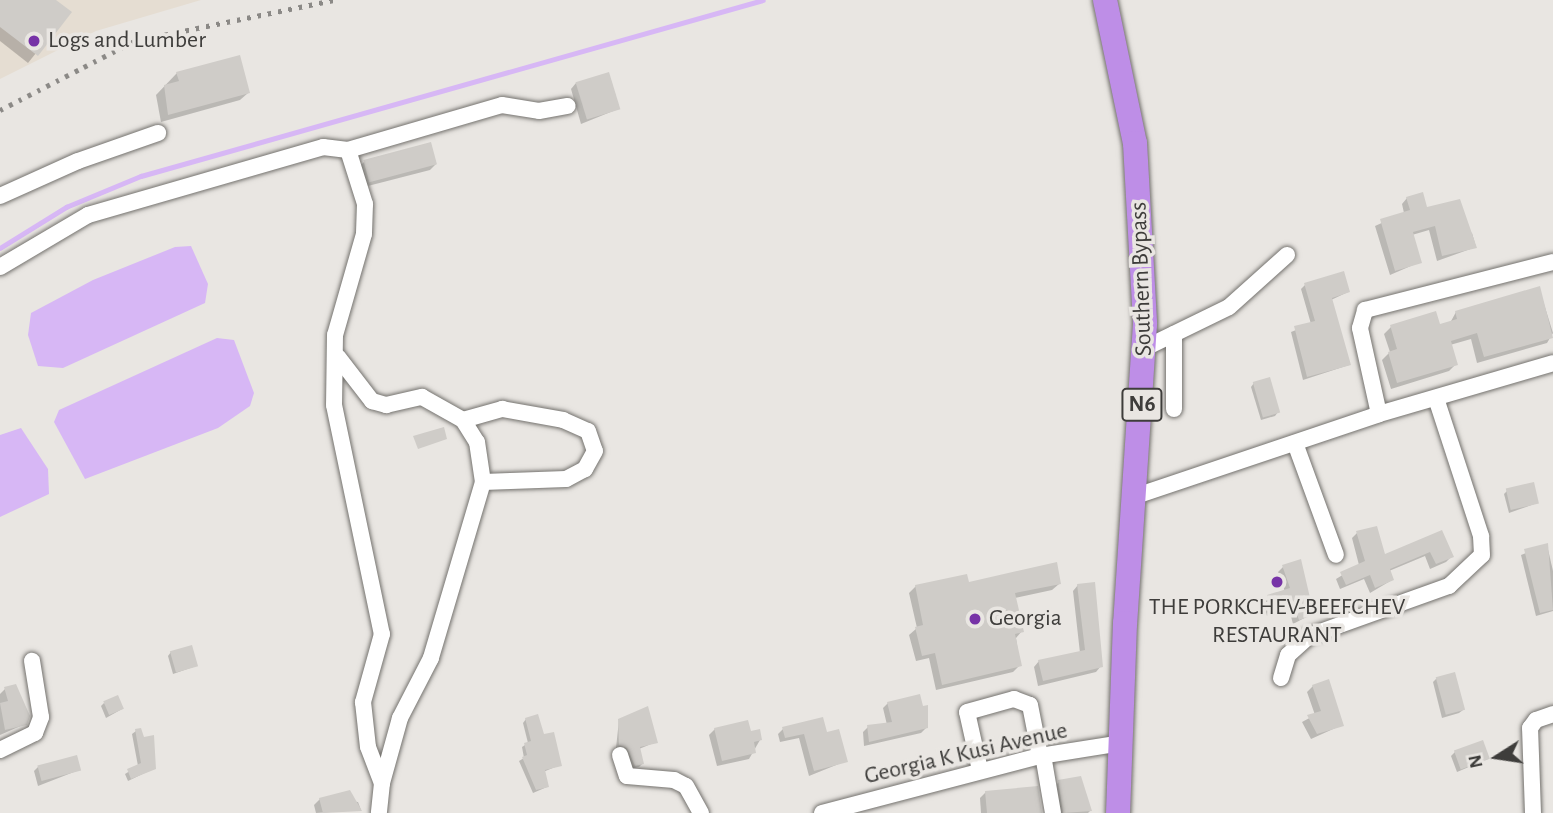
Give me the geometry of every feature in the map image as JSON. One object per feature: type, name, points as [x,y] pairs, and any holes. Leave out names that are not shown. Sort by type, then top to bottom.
[{"type":"highway","name":"Southern Bypass","points":[[1105,0],[1135,144],[1145,348],[1118,813]]},
{"type":"street","points":[[0,267],[88,215],[323,147],[348,150],[502,105],[539,111],[568,106]]},
{"type":"street","points":[[0,196],[158,133]]},
{"type":"street","points":[[348,150],[365,204],[363,234],[335,335],[338,358],[334,405],[382,634],[363,702],[368,747],[382,783]]},
{"type":"street","points":[[1145,348],[1235,303],[1287,255]]},
{"type":"street","points":[[1379,414],[1360,328],[1365,310],[1553,262]]},
{"type":"street","points":[[1174,334],[1174,409]]},
{"type":"street","points":[[338,358],[372,401],[386,405],[422,397],[463,420],[477,442],[483,482],[431,657],[400,718],[382,783],[379,813]]},
{"type":"street","points":[[1136,496],[1379,414],[1553,363]]},
{"type":"street","points":[[1281,678],[1289,655],[1309,636],[1449,586],[1482,555],[1481,536],[1436,398]]},
{"type":"street","points":[[463,420],[502,409],[563,420],[588,431],[595,451],[585,469],[566,479],[483,482]]},
{"type":"street","points":[[1295,443],[1336,555]]},
{"type":"street","points":[[0,750],[35,733],[41,717],[32,661]]},
{"type":"street","points":[[980,770],[967,712],[1014,699],[1030,705],[1053,813]]},
{"type":"street","points":[[1533,813],[1530,728],[1536,720],[1553,713]]},
{"type":"street","name":"Georgia K Kusi Avenue","points":[[822,813],[980,770],[1121,743]]},
{"type":"street","points":[[620,755],[627,776],[674,780],[686,786],[701,813]]},
{"type":"shaded area","points":[[0,0],[201,0],[96,31],[0,79]]},
{"type":"shaded area","points":[[191,246],[208,284],[205,303],[63,368],[38,366],[28,335],[31,313],[93,280],[175,247]]},
{"type":"shaded area","points":[[217,338],[234,340],[254,393],[250,406],[218,428],[85,479],[54,422],[59,410]]},
{"type":"shaded area","points":[[21,428],[48,469],[49,494],[0,517],[0,435]]},
{"type":"building","name":"Logs and Lumber","points":[[0,0],[56,0],[72,12],[38,56],[0,27]]},
{"type":"building","points":[[240,55],[250,93],[168,115],[164,85],[179,81],[176,72]]},
{"type":"building","points":[[609,72],[620,109],[587,120],[576,82]]},
{"type":"building","points":[[431,142],[437,164],[369,182],[363,160]]},
{"type":"building","points":[[1423,192],[1427,207],[1460,199],[1477,248],[1442,256],[1435,226],[1413,232],[1422,263],[1395,271],[1380,219],[1410,210],[1406,197]]},
{"type":"building","points":[[1344,271],[1350,292],[1332,298],[1351,365],[1307,377],[1294,326],[1315,321],[1304,283]]},
{"type":"building","points":[[1540,286],[1553,338],[1484,357],[1477,333],[1451,341],[1458,365],[1397,383],[1388,352],[1397,349],[1390,325],[1436,311],[1440,324],[1457,319],[1455,311]]},
{"type":"building","points":[[1270,377],[1280,413],[1263,418],[1253,382]]},
{"type":"building","points":[[444,427],[447,439],[418,449],[413,436]]},
{"type":"building","points":[[1534,482],[1539,503],[1511,510],[1506,489]]},
{"type":"building","points":[[1377,526],[1385,554],[1442,530],[1454,557],[1436,564],[1430,552],[1390,569],[1394,580],[1375,588],[1370,575],[1346,585],[1340,572],[1365,561],[1356,531]]},
{"type":"building","points":[[1548,543],[1553,610],[1540,613],[1524,549]]},
{"type":"building","points":[[1301,559],[1314,615],[1299,620],[1294,605],[1272,612],[1267,595],[1290,588],[1282,565]]},
{"type":"building","points":[[1057,562],[1061,584],[1015,593],[1024,632],[1015,634],[1022,666],[942,685],[935,653],[922,656],[915,627],[923,625],[915,585],[967,574],[969,582]]},
{"type":"building","points":[[1095,582],[1103,667],[1043,681],[1038,660],[1085,650],[1077,584]]},
{"type":"building","points":[[192,645],[198,666],[176,672],[170,651]]},
{"type":"building","points":[[1455,672],[1465,710],[1446,715],[1436,677]]},
{"type":"building","points":[[1329,679],[1344,726],[1317,734],[1307,715],[1321,711],[1312,685]]},
{"type":"building","points":[[16,684],[30,716],[27,725],[5,730],[0,703],[8,701],[4,687]]},
{"type":"building","points":[[920,694],[923,706],[928,705],[928,728],[869,742],[867,725],[892,722],[887,702]]},
{"type":"building","points":[[118,695],[124,709],[109,715],[103,701]]},
{"type":"building","points":[[648,706],[658,743],[640,747],[644,764],[635,766],[627,748],[619,745],[618,719]]},
{"type":"building","points":[[538,714],[544,734],[554,732],[562,766],[545,770],[549,787],[536,790],[522,757],[527,755],[524,743],[531,741],[525,718]]},
{"type":"building","points":[[823,717],[827,732],[839,729],[848,762],[814,771],[804,734],[785,738],[782,727]]},
{"type":"building","points":[[748,720],[751,731],[760,729],[762,740],[754,742],[756,753],[722,761],[714,728]]},
{"type":"building","points":[[141,728],[144,737],[154,735],[156,769],[131,779],[127,769],[141,763],[135,729]]},
{"type":"building","points":[[1483,740],[1490,759],[1461,769],[1454,751]]},
{"type":"building","points":[[77,755],[81,770],[42,781],[37,766]]},
{"type":"building","points":[[1081,776],[1092,811],[1063,813],[1058,780]]},
{"type":"building","points":[[1038,786],[1042,813],[987,813],[985,791]]},
{"type":"building","points":[[350,790],[362,811],[323,813],[319,798]]},
{"type":"waterway","points":[[0,248],[66,207],[141,176],[763,0]]},
{"type":"railway","points":[[0,110],[134,41],[334,0]]},
{"type":"place","name":"Logs and Lumber","points":[[34,41]]},
{"type":"place","name":"THE PORKCHEV-BEEFCHEV RESTAURANT","points":[[1277,582]]},
{"type":"place","name":"Georgia","points":[[975,619]]}]
